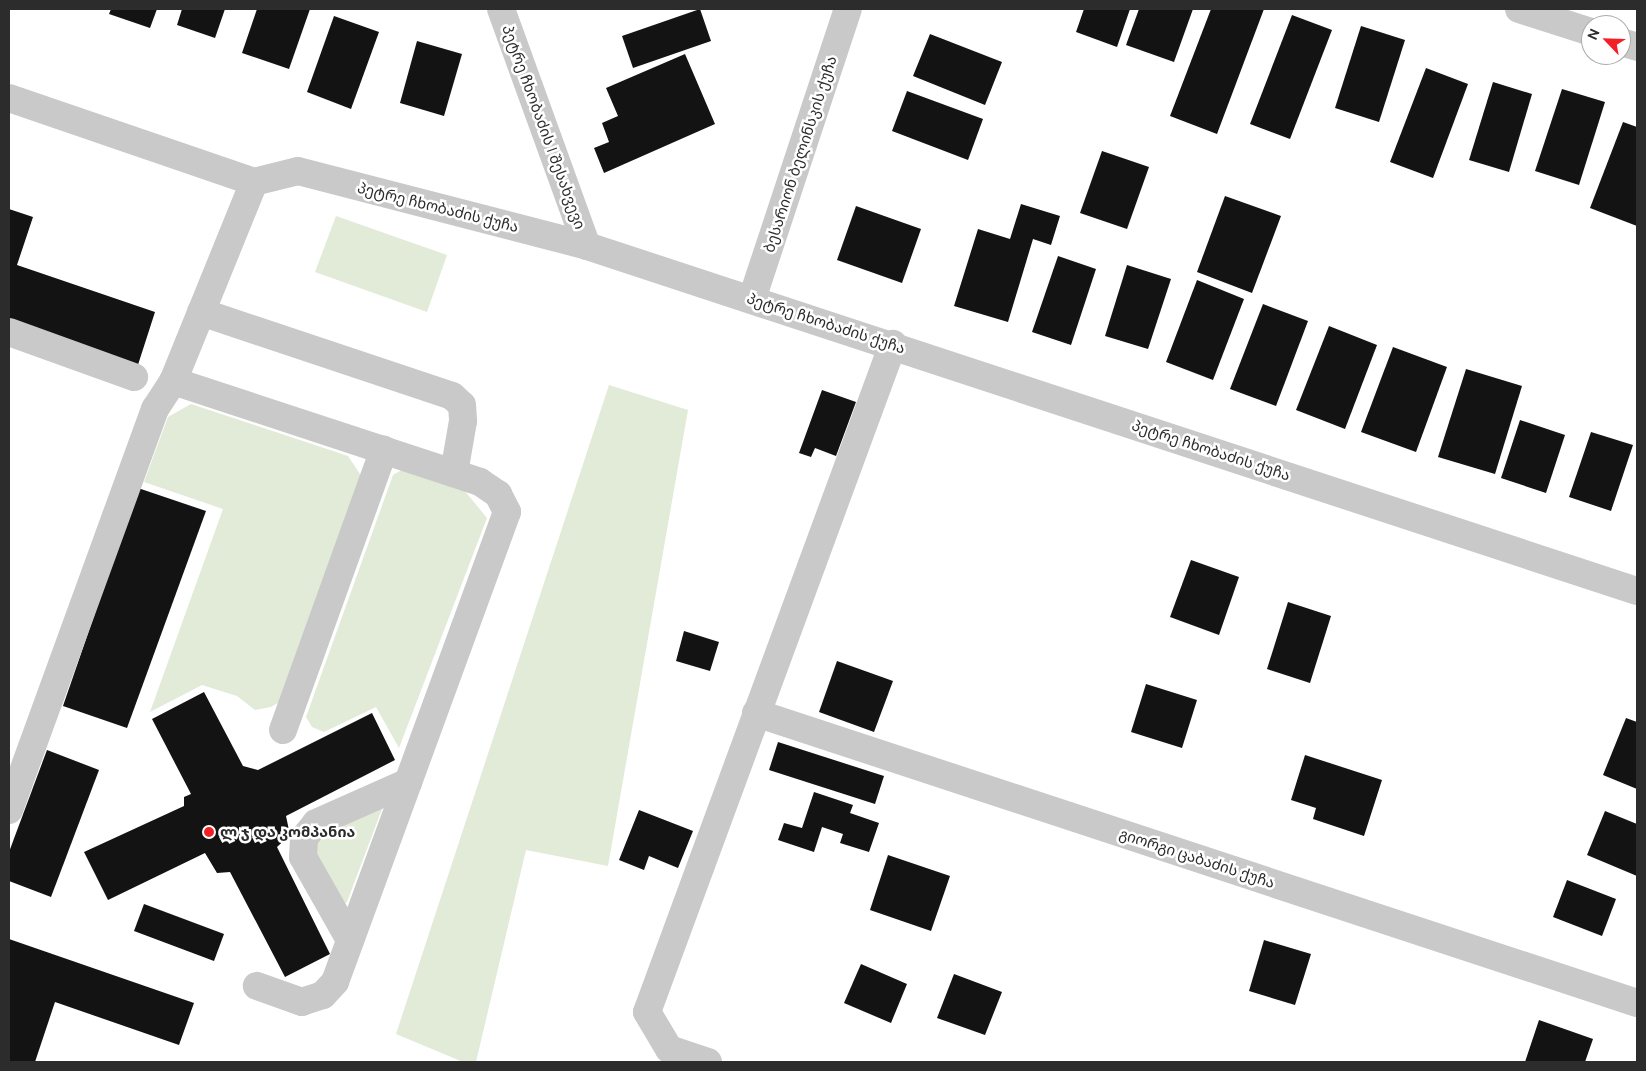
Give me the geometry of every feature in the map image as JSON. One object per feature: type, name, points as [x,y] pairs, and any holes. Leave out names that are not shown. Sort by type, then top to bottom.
[{"type":"street","name":"პეტრე ჩხობაძის I შესახვევი","points":[[501,9],[587,246]]},
{"type":"street","name":"ბესარიონ ბელინსკის ქუჩა","points":[[752,299],[848,9]]},
{"type":"street","points":[[1519,9],[1581,29]]},
{"type":"street","points":[[9,98],[254,182],[173,381],[155,409],[9,810]]},
{"type":"street","name":"პეტრე ჩხობაძის ქუჩა","points":[[254,182],[298,172],[587,246],[892,344],[1637,591]]},
{"type":"street","points":[[201,312],[452,396],[462,405],[463,421],[454,473]]},
{"type":"street","points":[[9,332],[134,377]]},
{"type":"street","points":[[708,1062],[669,1049],[647,1012],[892,344]]},
{"type":"street","points":[[173,381],[480,482],[498,494],[507,512],[335,982],[323,995],[302,1002],[257,986]]},
{"type":"street","points":[[283,730],[384,450]]},
{"type":"street","name":"გიორგი ცაბაძის ქუჩა","points":[[756,713],[1637,1004]]},
{"type":"street","points":[[350,940],[303,857],[304,838],[316,823],[408,782]]},
{"type":"green space","points":[[336,216],[447,255],[427,312],[315,272]]},
{"type":"green space","points":[[609,385],[688,410],[608,866],[526,850],[476,1062],[463,1062],[396,1034]]},
{"type":"green space","points":[[191,404],[348,456],[362,477],[283,700],[271,707],[255,710],[237,696],[202,685],[150,712],[223,509],[144,482],[168,417]]},
{"type":"green space","points":[[403,469],[464,490],[487,518],[399,748],[376,707],[324,732],[312,727],[306,717],[393,475]]},
{"type":"green space","points":[[385,801],[347,902],[341,906],[311,858],[313,839]]},
{"type":"building","points":[[111,9],[157,9],[150,28],[109,14]]},
{"type":"building","points":[[182,9],[225,9],[215,38],[177,25]]},
{"type":"building","points":[[257,9],[310,9],[289,69],[242,53]]},
{"type":"building","points":[[700,9],[711,41],[633,68],[622,36]]},
{"type":"building","points":[[1084,9],[1130,9],[1117,47],[1076,32]]},
{"type":"building","points":[[1139,9],[1193,9],[1174,62],[1126,45]]},
{"type":"building","points":[[1211,9],[1264,9],[1217,134],[1170,116]]},
{"type":"building","points":[[1292,15],[1332,30],[1290,139],[1250,124]]},
{"type":"building","points":[[334,16],[379,32],[351,109],[307,92]]},
{"type":"building","points":[[1361,26],[1405,40],[1379,122],[1335,108]]},
{"type":"building","points":[[930,34],[1002,62],[985,105],[913,76]]},
{"type":"building","points":[[417,41],[462,54],[444,116],[400,103]]},
{"type":"building","points":[[685,54],[715,124],[604,173],[594,148],[609,142],[602,123],[618,116],[606,88]]},
{"type":"building","points":[[1426,68],[1468,84],[1433,178],[1390,162]]},
{"type":"building","points":[[1493,82],[1532,94],[1509,172],[1469,160]]},
{"type":"building","points":[[1562,89],[1605,102],[1579,185],[1535,171]]},
{"type":"building","points":[[907,91],[983,119],[968,160],[892,131]]},
{"type":"building","points":[[1623,122],[1637,127],[1637,226],[1590,208]]},
{"type":"building","points":[[1102,151],[1149,167],[1127,229],[1080,213]]},
{"type":"building","points":[[1225,196],[1281,216],[1252,293],[1197,272]]},
{"type":"building","points":[[1021,204],[1060,216],[1051,245],[1033,239],[1008,322],[954,306],[978,229],[1010,239]]},
{"type":"building","points":[[856,206],[921,229],[902,283],[837,260]]},
{"type":"building","points":[[9,209],[33,217],[17,265],[155,312],[136,371],[9,328]]},
{"type":"building","points":[[1058,256],[1096,269],[1071,345],[1032,332]]},
{"type":"building","points":[[1127,265],[1171,279],[1148,349],[1105,336]]},
{"type":"building","points":[[1197,280],[1244,299],[1213,380],[1166,362]]},
{"type":"building","points":[[1263,304],[1308,321],[1276,406],[1230,389]]},
{"type":"building","points":[[1329,326],[1377,345],[1345,429],[1296,410]]},
{"type":"building","points":[[1393,347],[1447,367],[1416,452],[1361,432]]},
{"type":"building","points":[[1466,369],[1522,386],[1495,474],[1438,457]]},
{"type":"building","points":[[822,390],[856,402],[836,456],[815,448],[811,457],[799,453]]},
{"type":"building","points":[[1520,420],[1565,435],[1546,493],[1501,478]]},
{"type":"building","points":[[1591,432],[1633,445],[1611,511],[1569,497]]},
{"type":"building","points":[[138,488],[206,511],[127,728],[63,706]]},
{"type":"building","points":[[1191,560],[1239,577],[1219,635],[1170,617]]},
{"type":"building","points":[[1288,602],[1331,616],[1310,683],[1267,669]]},
{"type":"building","points":[[684,631],[719,642],[710,671],[676,661]]},
{"type":"building","points":[[837,661],[893,681],[874,732],[819,712]]},
{"type":"building","points":[[1146,684],[1197,700],[1182,748],[1131,732]]},
{"type":"building","name":"ლ ჯ და კომპანია","points":[[204,692],[243,766],[258,770],[372,713],[395,760],[286,816],[290,835],[277,847],[330,954],[285,977],[230,872],[217,873],[205,853],[108,900],[84,852],[184,806],[184,797],[191,794],[152,719]]},
{"type":"building","points":[[1626,718],[1637,722],[1637,789],[1603,775]]},
{"type":"building","points":[[778,742],[884,776],[875,804],[769,770]]},
{"type":"building","points":[[47,750],[99,770],[51,897],[9,881],[9,852]]},
{"type":"building","points":[[1305,755],[1382,780],[1364,836],[1313,819],[1316,808],[1291,800]]},
{"type":"building","points":[[814,792],[853,805],[850,813],[879,823],[869,852],[840,843],[843,834],[822,827],[814,852],[778,840],[784,823],[802,828]]},
{"type":"building","points":[[639,810],[693,831],[678,868],[649,856],[644,870],[619,860]]},
{"type":"building","points":[[1605,811],[1637,824],[1637,876],[1587,855]]},
{"type":"building","points":[[888,855],[950,876],[931,931],[870,910]]},
{"type":"building","points":[[1567,880],[1616,899],[1602,936],[1553,917]]},
{"type":"building","points":[[144,904],[224,934],[214,961],[134,931]]},
{"type":"building","points":[[9,939],[194,1003],[179,1045],[55,1002],[35,1062],[9,1062]]},
{"type":"building","points":[[1264,940],[1311,954],[1295,1005],[1249,991]]},
{"type":"building","points":[[861,964],[907,984],[891,1023],[844,1003]]},
{"type":"building","points":[[954,974],[1002,992],[985,1035],[937,1018]]},
{"type":"building","points":[[1539,1020],[1593,1039],[1585,1062],[1525,1062]]},
{"type":"place","name":"ლ ჯ და კომპანია","points":[[209,832]]}]
